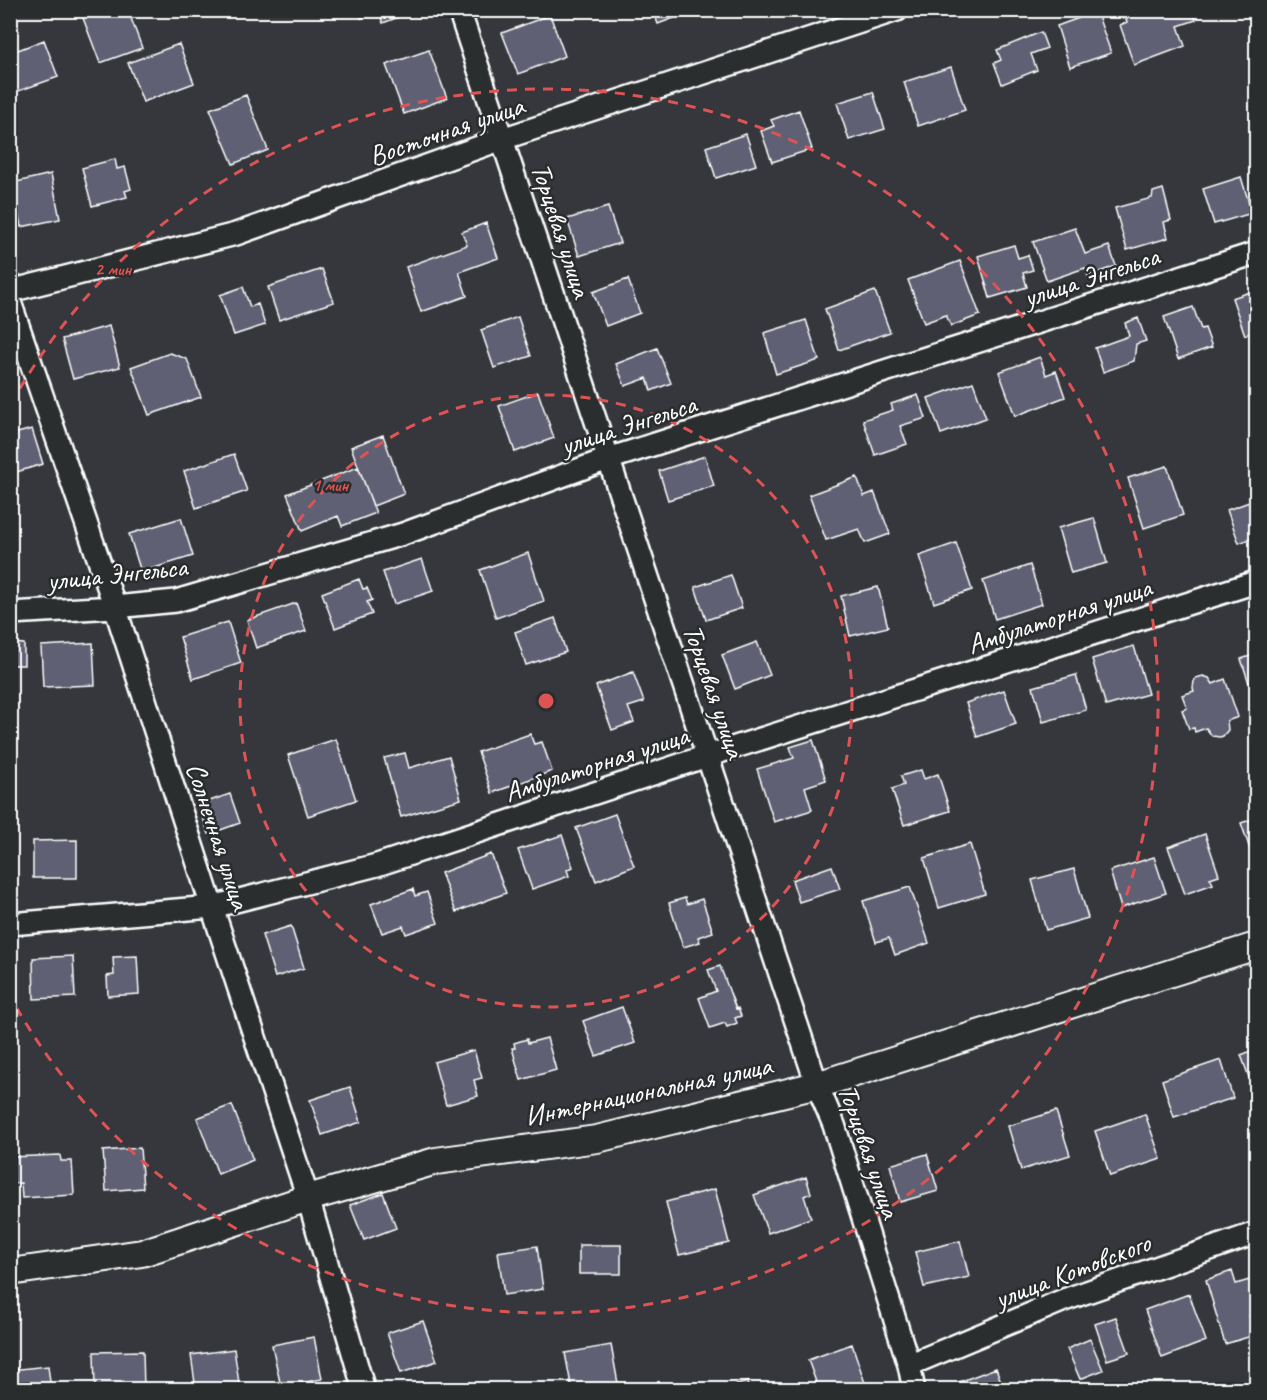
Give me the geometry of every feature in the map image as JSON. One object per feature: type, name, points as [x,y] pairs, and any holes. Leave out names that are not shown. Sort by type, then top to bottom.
[{"type":"street","name":"Торцевая улица","points":[[459,10],[817,1085],[834,1125],[909,1365],[914,1389]]},
{"type":"street","name":"Восточная улица","points":[[10,291],[236,234],[502,140],[897,10]]},
{"type":"street","name":"улица Энгельса","points":[[10,613],[176,601],[392,537],[608,459],[1257,253]]},
{"type":"street","name":"Солнечная улица","points":[[10,302],[115,607],[308,1198],[364,1389]]},
{"type":"street","name":"Амбулаторная улица","points":[[10,924],[212,907],[377,865],[707,756],[1257,582]]},
{"type":"street","name":"Интернациональная улица","points":[[10,1272],[142,1253],[308,1198],[436,1161],[597,1139],[817,1085],[1257,946]]},
{"type":"street","name":"улица Котовского","points":[[909,1365],[1064,1300],[1257,1233]]},
{"type":"building","points":[[80,10],[106,10],[108,16],[128,10],[142,48],[100,63]]},
{"type":"building","points":[[359,10],[417,10],[383,23],[379,12],[361,18]]},
{"type":"building","points":[[653,10],[681,10],[682,15],[658,24]]},
{"type":"building","points":[[1096,10],[1111,53],[1070,67],[1057,26],[1079,18],[1077,12]]},
{"type":"building","points":[[1193,10],[1196,20],[1178,26],[1185,46],[1134,65],[1120,25],[1127,22],[1123,11]]},
{"type":"building","points":[[550,15],[565,56],[518,74],[502,33]]},
{"type":"building","points":[[1041,32],[1047,48],[1031,54],[1037,70],[1002,84],[994,63],[1001,60],[997,50]]},
{"type":"building","points":[[44,40],[58,77],[10,94],[10,53]]},
{"type":"building","points":[[179,44],[194,83],[143,102],[128,63]]},
{"type":"building","points":[[429,50],[447,98],[404,114],[386,65]]},
{"type":"building","points":[[951,67],[965,110],[918,126],[904,82]]},
{"type":"building","points":[[873,92],[885,129],[849,140],[837,103]]},
{"type":"building","points":[[246,95],[268,150],[233,164],[210,109]]},
{"type":"building","points":[[799,110],[812,149],[772,162],[761,131],[774,126],[771,120]]},
{"type":"building","points":[[746,134],[756,165],[716,178],[706,147]]},
{"type":"building","points":[[115,159],[117,169],[125,167],[131,189],[125,191],[127,197],[92,206],[82,168]]},
{"type":"building","points":[[51,174],[60,219],[21,227],[12,183]]},
{"type":"building","points":[[1241,177],[1252,213],[1214,224],[1203,189]]},
{"type":"building","points":[[1163,189],[1171,220],[1164,222],[1168,238],[1127,250],[1115,208],[1152,198],[1153,192]]},
{"type":"building","points":[[608,207],[620,243],[579,256],[567,219]]},
{"type":"building","points":[[486,223],[498,258],[459,272],[467,296],[421,312],[406,267],[467,245],[462,232]]},
{"type":"building","points":[[1075,228],[1085,254],[1109,246],[1116,266],[1088,276],[1085,268],[1047,281],[1033,242]]},
{"type":"building","points":[[1014,245],[1018,258],[1028,255],[1033,270],[1023,273],[1027,287],[990,298],[978,256]]},
{"type":"building","points":[[960,261],[980,315],[951,326],[946,315],[924,323],[908,280]]},
{"type":"building","points":[[322,269],[334,302],[279,320],[268,287]]},
{"type":"building","points":[[628,279],[640,313],[606,326],[593,292]]},
{"type":"building","points":[[243,287],[250,307],[258,304],[265,325],[234,335],[220,295]]},
{"type":"building","points":[[1256,290],[1256,331],[1245,335],[1232,298]]},
{"type":"building","points":[[875,291],[890,332],[839,350],[825,309]]},
{"type":"building","points":[[1193,307],[1201,329],[1205,328],[1212,347],[1178,359],[1164,317]]},
{"type":"building","points":[[518,317],[531,356],[494,368],[481,330]]},
{"type":"building","points":[[1138,318],[1146,341],[1136,344],[1134,361],[1103,372],[1095,348],[1129,336],[1125,323]]},
{"type":"building","points":[[806,320],[819,360],[776,374],[764,333]]},
{"type":"building","points":[[109,326],[120,367],[73,379],[62,339]]},
{"type":"building","points":[[657,348],[671,383],[651,391],[647,378],[625,386],[616,364]]},
{"type":"building","points":[[170,353],[187,359],[201,397],[149,415],[131,367]]},
{"type":"building","points":[[1040,357],[1046,375],[1056,371],[1065,397],[1015,416],[999,372]]},
{"type":"building","points":[[973,382],[986,418],[941,434],[928,398]]},
{"type":"building","points":[[538,392],[554,438],[515,452],[499,406]]},
{"type":"building","points":[[918,395],[926,418],[900,426],[907,444],[875,455],[863,420],[893,410],[891,404]]},
{"type":"building","points":[[1256,412],[1256,435],[1250,415]]},
{"type":"building","points":[[32,429],[43,464],[10,474],[10,435]]},
{"type":"building","points":[[383,435],[404,494],[373,506],[351,447]]},
{"type":"building","points":[[234,454],[247,491],[196,508],[184,471]]},
{"type":"building","points":[[705,456],[714,486],[668,500],[659,471]]},
{"type":"building","points":[[1167,466],[1183,515],[1144,528],[1128,478]]},
{"type":"building","points":[[358,467],[376,513],[342,526],[338,516],[302,531],[287,494]]},
{"type":"building","points":[[857,477],[864,496],[874,492],[890,534],[865,543],[859,529],[826,540],[809,495]]},
{"type":"building","points":[[1252,501],[1256,514],[1256,537],[1239,543],[1227,510]]},
{"type":"building","points":[[181,518],[193,556],[141,572],[129,534]]},
{"type":"building","points":[[1094,518],[1107,563],[1071,573],[1058,528]]},
{"type":"building","points":[[10,537],[13,537],[14,572],[10,572]]},
{"type":"building","points":[[956,543],[972,590],[934,603],[919,556]]},
{"type":"building","points":[[528,553],[544,601],[496,618],[480,570]]},
{"type":"building","points":[[422,559],[433,591],[394,604],[383,572]]},
{"type":"building","points":[[1030,565],[1042,604],[995,619],[983,581]]},
{"type":"building","points":[[731,575],[742,608],[706,620],[695,587]]},
{"type":"building","points":[[359,579],[363,589],[367,588],[372,600],[367,602],[372,614],[335,628],[322,593]]},
{"type":"building","points":[[878,587],[888,627],[850,636],[841,596]]},
{"type":"building","points":[[296,603],[306,631],[256,648],[247,620]]},
{"type":"building","points":[[555,618],[566,652],[526,665],[515,632]]},
{"type":"building","points":[[228,622],[241,663],[193,679],[180,637]]},
{"type":"building","points":[[757,642],[770,675],[735,689],[722,655]]},
{"type":"building","points":[[10,643],[24,644],[24,665],[11,665],[11,692]]},
{"type":"building","points":[[93,643],[95,685],[43,687],[41,646]]},
{"type":"building","points":[[1134,646],[1148,694],[1106,706],[1092,659]]},
{"type":"building","points":[[1256,654],[1256,704],[1241,659]]},
{"type":"building","points":[[633,672],[644,702],[628,707],[634,722],[612,730],[596,686]]},
{"type":"building","points":[[1076,675],[1086,710],[1043,722],[1033,687]]},
{"type":"building","points":[[1203,676],[1209,678],[1213,684],[1225,679],[1238,717],[1227,721],[1228,730],[1220,737],[1212,736],[1206,728],[1195,732],[1194,728],[1189,729],[1182,710],[1187,708],[1182,695],[1194,691],[1194,681]]},
{"type":"building","points":[[1004,690],[1016,724],[977,737],[966,703]]},
{"type":"building","points":[[530,734],[534,744],[542,742],[552,771],[492,793],[478,752]]},
{"type":"building","points":[[336,739],[356,800],[308,816],[288,755]]},
{"type":"building","points":[[813,740],[826,780],[805,787],[812,810],[774,822],[757,769],[794,758],[790,747]]},
{"type":"building","points":[[405,753],[409,768],[449,756],[461,799],[401,817],[384,758]]},
{"type":"building","points":[[921,770],[924,779],[938,774],[950,811],[904,825],[892,789],[904,785],[901,776]]},
{"type":"building","points":[[230,794],[240,823],[209,834],[198,805]]},
{"type":"building","points":[[615,814],[634,866],[596,881],[576,828]]},
{"type":"building","points":[[1256,818],[1256,856],[1253,858],[1241,823]]},
{"type":"building","points":[[1205,834],[1219,875],[1210,878],[1213,884],[1185,894],[1168,847]]},
{"type":"building","points":[[562,835],[573,867],[567,870],[569,876],[532,889],[518,850]]},
{"type":"building","points":[[77,840],[77,878],[33,878],[33,841]]},
{"type":"building","points":[[970,844],[985,894],[939,908],[924,858]]},
{"type":"building","points":[[491,854],[506,893],[456,912],[441,873]]},
{"type":"building","points":[[1154,857],[1166,893],[1121,908],[1110,871]]},
{"type":"building","points":[[832,866],[840,889],[799,902],[792,880]]},
{"type":"building","points":[[1074,869],[1088,918],[1046,930],[1032,880]]},
{"type":"building","points":[[910,887],[929,943],[895,955],[889,938],[876,942],[863,901]]},
{"type":"building","points":[[413,889],[415,896],[427,892],[438,923],[406,934],[403,926],[382,933],[371,904]]},
{"type":"building","points":[[685,898],[687,904],[702,899],[713,932],[698,937],[700,942],[683,947],[669,903]]},
{"type":"building","points":[[291,926],[304,968],[275,977],[262,935]]},
{"type":"building","points":[[73,956],[75,997],[34,999],[33,958]]},
{"type":"building","points":[[137,956],[139,994],[108,996],[107,976],[114,975],[113,957]]},
{"type":"building","points":[[720,966],[736,1009],[738,1008],[741,1016],[735,1018],[737,1023],[727,1027],[725,1023],[710,1028],[699,998],[716,991],[708,970]]},
{"type":"building","points":[[622,1007],[635,1043],[596,1056],[583,1021]]},
{"type":"building","points":[[547,1038],[556,1070],[521,1080],[512,1048],[515,1048],[514,1043],[527,1039],[528,1043]]},
{"type":"building","points":[[1256,1049],[1256,1094],[1255,1094],[1241,1055]]},
{"type":"building","points":[[474,1050],[482,1078],[474,1080],[478,1096],[446,1105],[434,1062]]},
{"type":"building","points":[[1221,1060],[1233,1098],[1174,1117],[1162,1080]]},
{"type":"building","points":[[350,1087],[361,1122],[322,1135],[310,1100]]},
{"type":"building","points":[[232,1105],[253,1160],[218,1174],[197,1118]]},
{"type":"building","points":[[1056,1111],[1070,1155],[1021,1170],[1008,1126]]},
{"type":"building","points":[[1145,1114],[1161,1159],[1110,1176],[1095,1131]]},
{"type":"building","points":[[140,1148],[143,1188],[106,1191],[103,1151]]},
{"type":"building","points":[[927,1154],[938,1191],[900,1202],[890,1165]]},
{"type":"building","points":[[60,1155],[61,1161],[72,1161],[74,1195],[22,1198],[21,1183],[10,1184],[10,1157]]},
{"type":"building","points":[[806,1177],[811,1193],[804,1196],[811,1218],[768,1233],[754,1195]]},
{"type":"building","points":[[715,1189],[729,1243],[679,1255],[666,1202]]},
{"type":"building","points":[[383,1193],[396,1228],[364,1240],[350,1205]]},
{"type":"building","points":[[960,1241],[969,1277],[924,1287],[915,1252]]},
{"type":"building","points":[[579,1245],[621,1245],[621,1274],[579,1274]]},
{"type":"building","points":[[537,1246],[543,1289],[504,1295],[498,1252]]},
{"type":"building","points":[[1232,1271],[1236,1284],[1256,1278],[1256,1314],[1249,1316],[1255,1335],[1225,1344],[1206,1280]]},
{"type":"building","points":[[1189,1294],[1206,1341],[1162,1358],[1145,1310]]},
{"type":"building","points":[[1116,1317],[1129,1353],[1107,1360],[1095,1324]]},
{"type":"building","points":[[423,1321],[437,1361],[401,1373],[387,1333]]},
{"type":"building","points":[[314,1337],[322,1379],[281,1387],[272,1345]]},
{"type":"building","points":[[1090,1339],[1103,1370],[1080,1379],[1067,1349]]},
{"type":"building","points":[[852,1344],[866,1386],[858,1390],[819,1390],[808,1360]]},
{"type":"building","points":[[611,1345],[619,1389],[572,1390],[565,1353]]},
{"type":"building","points":[[234,1349],[240,1390],[196,1390],[191,1355]]},
{"type":"building","points":[[143,1351],[144,1390],[95,1390],[94,1352]]},
{"type":"building","points":[[48,1366],[51,1390],[10,1390],[10,1370]]},
{"type":"building","points":[[996,1368],[1004,1390],[962,1390],[959,1382]]},
{"type":"building","points":[[747,1382],[749,1390],[718,1390]]}]
